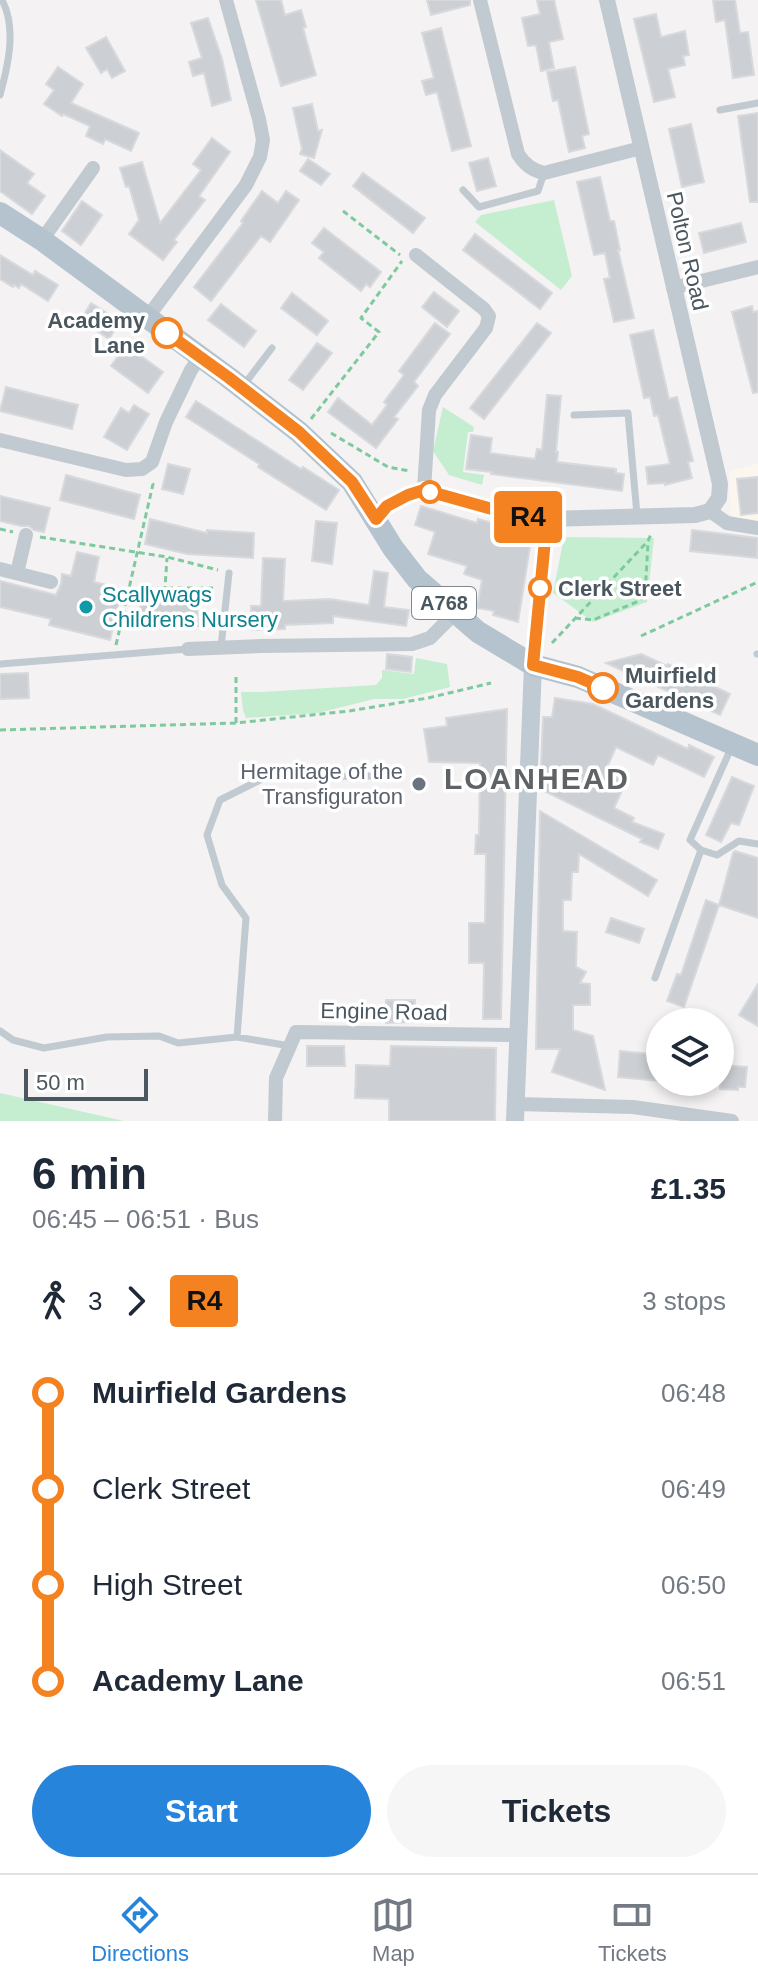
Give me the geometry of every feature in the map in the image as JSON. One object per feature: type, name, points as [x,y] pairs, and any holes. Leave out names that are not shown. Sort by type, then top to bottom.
[{"type":"main road","name":"A768","points":[[0,213],[42,240],[242,387],[304,426],[352,482],[393,548],[417,579],[478,632],[533,665],[578,677],[758,755]]},
{"type":"main road","points":[[515,1112],[533,665]]},
{"type":"street","points":[[147,318],[246,185],[260,157],[263,140],[259,119],[226,0]]},
{"type":"street","points":[[480,0],[518,154],[524,163],[544,173],[641,148]]},
{"type":"street","name":"Polton Road","points":[[607,0],[720,484],[719,498],[710,511]]},
{"type":"street","points":[[42,240],[93,168]]},
{"type":"street","points":[[416,255],[489,316],[486,328],[435,395],[429,410],[424,490]]},
{"type":"street","points":[[673,288],[758,267]]},
{"type":"street","points":[[0,440],[126,470],[142,469],[152,462],[166,422],[200,357]]},
{"type":"street","points":[[376,519],[387,506],[424,490],[517,516],[547,519],[695,515],[710,511],[727,523],[758,528]]},
{"type":"street","points":[[533,665],[547,519]]},
{"type":"street","points":[[17,573],[26,535]]},
{"type":"street","points":[[0,569],[51,582]]},
{"type":"street","points":[[188,649],[412,644],[430,638],[455,613]]},
{"type":"street","name":"Engine Road","points":[[290,1046],[296,1032],[517,1035]]},
{"type":"street","points":[[275,1121],[276,1078],[290,1046]]},
{"type":"street","points":[[515,1112],[604,1114],[633,1107],[732,1121]]},
{"type":"lane","points":[[0,95],[10,42],[8,11],[2,0]]},
{"type":"lane","points":[[720,110],[758,103]]},
{"type":"lane","points":[[463,190],[479,207],[538,191],[544,173]]},
{"type":"lane","points":[[242,387],[272,348]]},
{"type":"lane","points":[[574,415],[628,413],[637,515]]},
{"type":"lane","points":[[221,647],[229,573]]},
{"type":"lane","points":[[0,664],[188,649]]},
{"type":"lane","points":[[733,744],[690,840],[701,850],[717,855],[739,841],[758,844]]},
{"type":"lane","points":[[237,1037],[246,918],[222,885],[207,835],[220,800],[266,777],[371,776]]},
{"type":"lane","points":[[655,978],[701,850]]},
{"type":"lane","points":[[0,1031],[13,1040],[44,1048],[107,1037],[159,1036],[178,1043],[237,1037],[290,1046]]},
{"type":"path","points":[[343,211],[404,258],[361,318],[379,332],[304,426],[388,467],[425,473]]},
{"type":"path","points":[[116,645],[153,484],[142,469]]},
{"type":"path","points":[[575,618],[593,620],[639,601],[645,595],[648,541],[658,515]]},
{"type":"path","points":[[0,529],[167,557],[229,573]]},
{"type":"path","points":[[533,665],[648,541]]},
{"type":"path","points":[[164,602],[167,557]]},
{"type":"path","points":[[641,636],[758,582]]},
{"type":"path","points":[[147,588],[227,588]]},
{"type":"path","points":[[236,677],[236,723]]},
{"type":"path","points":[[0,730],[236,723],[349,711],[428,698],[491,683]]},
{"type":"shaded area","points":[[758,464],[758,522],[731,517],[729,471]]},
{"type":"green space","points":[[554,200],[572,276],[561,290],[475,222],[481,215]]},
{"type":"green space","points":[[443,407],[474,427],[473,432],[468,432],[463,472],[484,475],[482,485],[449,475],[433,451]]},
{"type":"green space","points":[[564,537],[654,538],[647,602],[593,622],[553,593]]},
{"type":"green space","points":[[416,658],[447,664],[450,687],[403,699],[374,699],[318,713],[246,718],[243,710],[241,692],[376,685],[382,678],[382,670],[414,674]]},
{"type":"green space","points":[[0,1093],[124,1121],[0,1121]]},
{"type":"building","points":[[256,0],[281,0],[285,15],[301,10],[316,75],[281,86]]},
{"type":"building","points":[[427,0],[470,0],[470,5],[431,15]]},
{"type":"building","points":[[537,0],[554,0],[563,39],[549,42],[554,68],[541,71],[536,45],[528,46],[522,18],[540,14]]},
{"type":"building","points":[[713,0],[735,0],[740,33],[748,32],[754,75],[733,78],[725,20],[716,22]]},
{"type":"building","points":[[656,14],[661,37],[685,31],[689,55],[683,56],[685,65],[668,69],[675,97],[654,102],[634,19]]},
{"type":"building","points":[[208,18],[222,59],[231,100],[212,106],[204,73],[193,76],[189,62],[202,58],[191,23]]},
{"type":"building","points":[[441,28],[471,146],[452,151],[437,92],[426,95],[422,81],[434,78],[422,33]]},
{"type":"building","points":[[106,37],[125,71],[112,78],[107,69],[101,73],[86,48]]},
{"type":"building","points":[[58,67],[83,84],[71,103],[139,133],[131,151],[105,139],[103,144],[86,136],[90,126],[62,116],[44,104],[54,90],[46,84]]},
{"type":"building","points":[[575,67],[589,134],[582,136],[585,148],[569,152],[558,100],[553,101],[547,72]]},
{"type":"building","points":[[312,104],[318,131],[322,130],[314,158],[300,154],[302,149],[293,108]]},
{"type":"building","points":[[758,113],[758,202],[750,202],[738,116]]},
{"type":"building","points":[[691,124],[704,182],[682,187],[669,129]]},
{"type":"building","points":[[212,138],[230,152],[199,196],[205,200],[174,240],[177,242],[163,260],[129,234],[139,220],[120,168],[142,162],[160,223],[201,170],[193,164]]},
{"type":"building","points":[[0,150],[34,174],[27,183],[45,196],[32,214],[0,191]]},
{"type":"building","points":[[488,158],[496,186],[477,191],[469,163]]},
{"type":"building","points":[[308,159],[330,174],[321,185],[300,171]]},
{"type":"building","points":[[363,173],[425,218],[413,233],[353,186]]},
{"type":"building","points":[[600,177],[610,221],[614,221],[634,318],[614,322],[604,279],[610,278],[605,253],[594,255],[577,182]]},
{"type":"building","points":[[262,191],[278,203],[286,191],[299,200],[270,242],[261,236],[211,301],[194,287],[243,223],[241,221]]},
{"type":"building","points":[[82,201],[102,215],[81,245],[62,231]]},
{"type":"building","points":[[741,223],[746,242],[704,253],[699,233]]},
{"type":"building","points":[[324,228],[381,272],[370,287],[366,284],[361,291],[319,258],[324,252],[312,243]]},
{"type":"building","points":[[475,234],[552,293],[540,309],[463,250]]},
{"type":"building","points":[[0,255],[33,275],[35,271],[58,285],[48,301],[21,284],[19,288],[13,287],[0,279]]},
{"type":"building","points":[[434,292],[459,311],[447,327],[422,307]]},
{"type":"building","points":[[292,293],[328,321],[317,335],[281,308]]},
{"type":"building","points":[[91,303],[120,321],[109,339],[81,320]]},
{"type":"building","points":[[221,304],[256,331],[244,347],[208,320]]},
{"type":"building","points":[[752,306],[753,312],[758,311],[758,392],[753,393],[732,312]]},
{"type":"building","points":[[435,323],[450,334],[414,382],[418,386],[394,417],[398,419],[376,448],[328,412],[338,398],[372,425],[404,375],[399,371]]},
{"type":"building","points":[[537,323],[551,333],[484,419],[470,408]]},
{"type":"building","points":[[653,330],[669,399],[677,397],[693,461],[688,462],[692,478],[665,485],[648,484],[646,467],[670,464],[658,415],[654,416],[650,397],[644,398],[630,335]]},
{"type":"building","points":[[317,343],[332,353],[303,390],[289,380]]},
{"type":"building","points":[[126,345],[163,372],[148,393],[111,366]]},
{"type":"building","points":[[6,387],[78,405],[72,429],[0,411]]},
{"type":"building","points":[[547,395],[561,396],[557,462],[616,469],[616,473],[624,474],[622,491],[466,469],[471,435],[492,438],[490,453],[535,459],[537,449],[542,450]]},
{"type":"building","points":[[196,401],[339,490],[326,510],[186,417]]},
{"type":"building","points":[[134,405],[149,414],[127,450],[104,437],[121,408],[129,413]]},
{"type":"building","points":[[168,464],[190,469],[183,494],[162,489]]},
{"type":"building","points":[[66,475],[140,495],[134,519],[60,500]]},
{"type":"building","points":[[758,477],[758,513],[741,515],[737,479]]},
{"type":"building","points":[[0,496],[50,508],[44,532],[0,521]]},
{"type":"building","points":[[421,506],[477,523],[478,519],[532,534],[518,622],[493,615],[494,611],[477,608],[482,580],[464,574],[467,566],[428,554],[435,532],[415,525]]},
{"type":"building","points":[[150,519],[207,533],[207,530],[254,533],[253,558],[187,554],[145,544]]},
{"type":"building","points":[[316,521],[337,523],[332,564],[312,561]]},
{"type":"building","points":[[692,530],[758,538],[757,558],[690,551]]},
{"type":"building","name":"Scallywags Childrens Nursery","points":[[77,552],[99,557],[94,582],[122,589],[110,640],[49,625],[51,619],[0,607],[0,581],[56,595],[62,574],[71,576]]},
{"type":"building","points":[[263,558],[285,559],[283,601],[330,599],[369,605],[374,571],[388,573],[384,607],[409,610],[406,626],[333,616],[333,623],[252,630],[251,606],[261,606]]},
{"type":"building","points":[[197,601],[198,626],[141,627],[140,602]]},
{"type":"building","points":[[387,654],[412,657],[411,672],[386,669]]},
{"type":"building","points":[[641,654],[730,694],[720,715],[606,663]]},
{"type":"building","points":[[28,673],[29,698],[0,699],[0,674]]},
{"type":"building","points":[[555,698],[593,704],[688,749],[689,745],[714,757],[704,777],[658,755],[653,765],[616,747],[605,772],[626,782],[614,808],[634,818],[632,822],[664,834],[658,849],[540,789],[543,717],[552,717]]},
{"type":"building","points":[[507,709],[501,1019],[483,1019],[484,963],[469,963],[469,923],[485,923],[486,854],[475,854],[476,835],[479,835],[480,763],[429,762],[424,729],[447,726],[446,718]]},
{"type":"building","points":[[732,777],[754,786],[739,825],[731,823],[721,842],[706,835]]},
{"type":"building","points":[[540,811],[657,880],[648,896],[579,854],[578,872],[572,872],[571,900],[563,900],[563,931],[577,932],[576,967],[586,972],[580,983],[590,984],[590,1005],[573,1005],[573,1030],[593,1036],[605,1090],[552,1072],[560,1049],[536,1049]]},
{"type":"building","points":[[735,851],[758,858],[758,918],[719,905]]},
{"type":"building","points":[[706,900],[719,905],[684,1007],[667,1001],[677,974],[681,975]]},
{"type":"building","points":[[611,918],[644,929],[639,943],[606,932]]},
{"type":"building","points":[[758,984],[758,1026],[739,1015]]},
{"type":"building","points":[[386,1000],[415,1000],[415,1022],[386,1023]]},
{"type":"building","points":[[307,1046],[344,1046],[345,1066],[307,1066]]},
{"type":"building","points":[[391,1046],[496,1048],[495,1121],[389,1121],[389,1099],[355,1098],[356,1065],[390,1066]]},
{"type":"building","points":[[620,1051],[646,1054],[646,1080],[618,1077]]},
{"type":"building","points":[[734,1066],[747,1067],[745,1087],[738,1087],[738,1090],[734,1090]]},
{"type":"bus line","name":"R4","points":[[167,333],[228,377],[330,459],[352,482],[376,519],[387,506],[424,490],[517,516],[547,519],[533,665],[578,677],[603,688]]},
{"type":"place","name":"Academy Lane","points":[[167,333]]},
{"type":"place","name":"Clerk Street","points":[[540,588]]},
{"type":"place","name":"Scallywags Childrens Nursery","points":[[86,607]]},
{"type":"place","name":"Muirfield Gardens","points":[[603,688]]},
{"type":"place","name":"Hermitage of the Transfiguraton","points":[[419,784]]},
{"type":"district","name":"LOANHEAD","points":[[537,779]]}]
